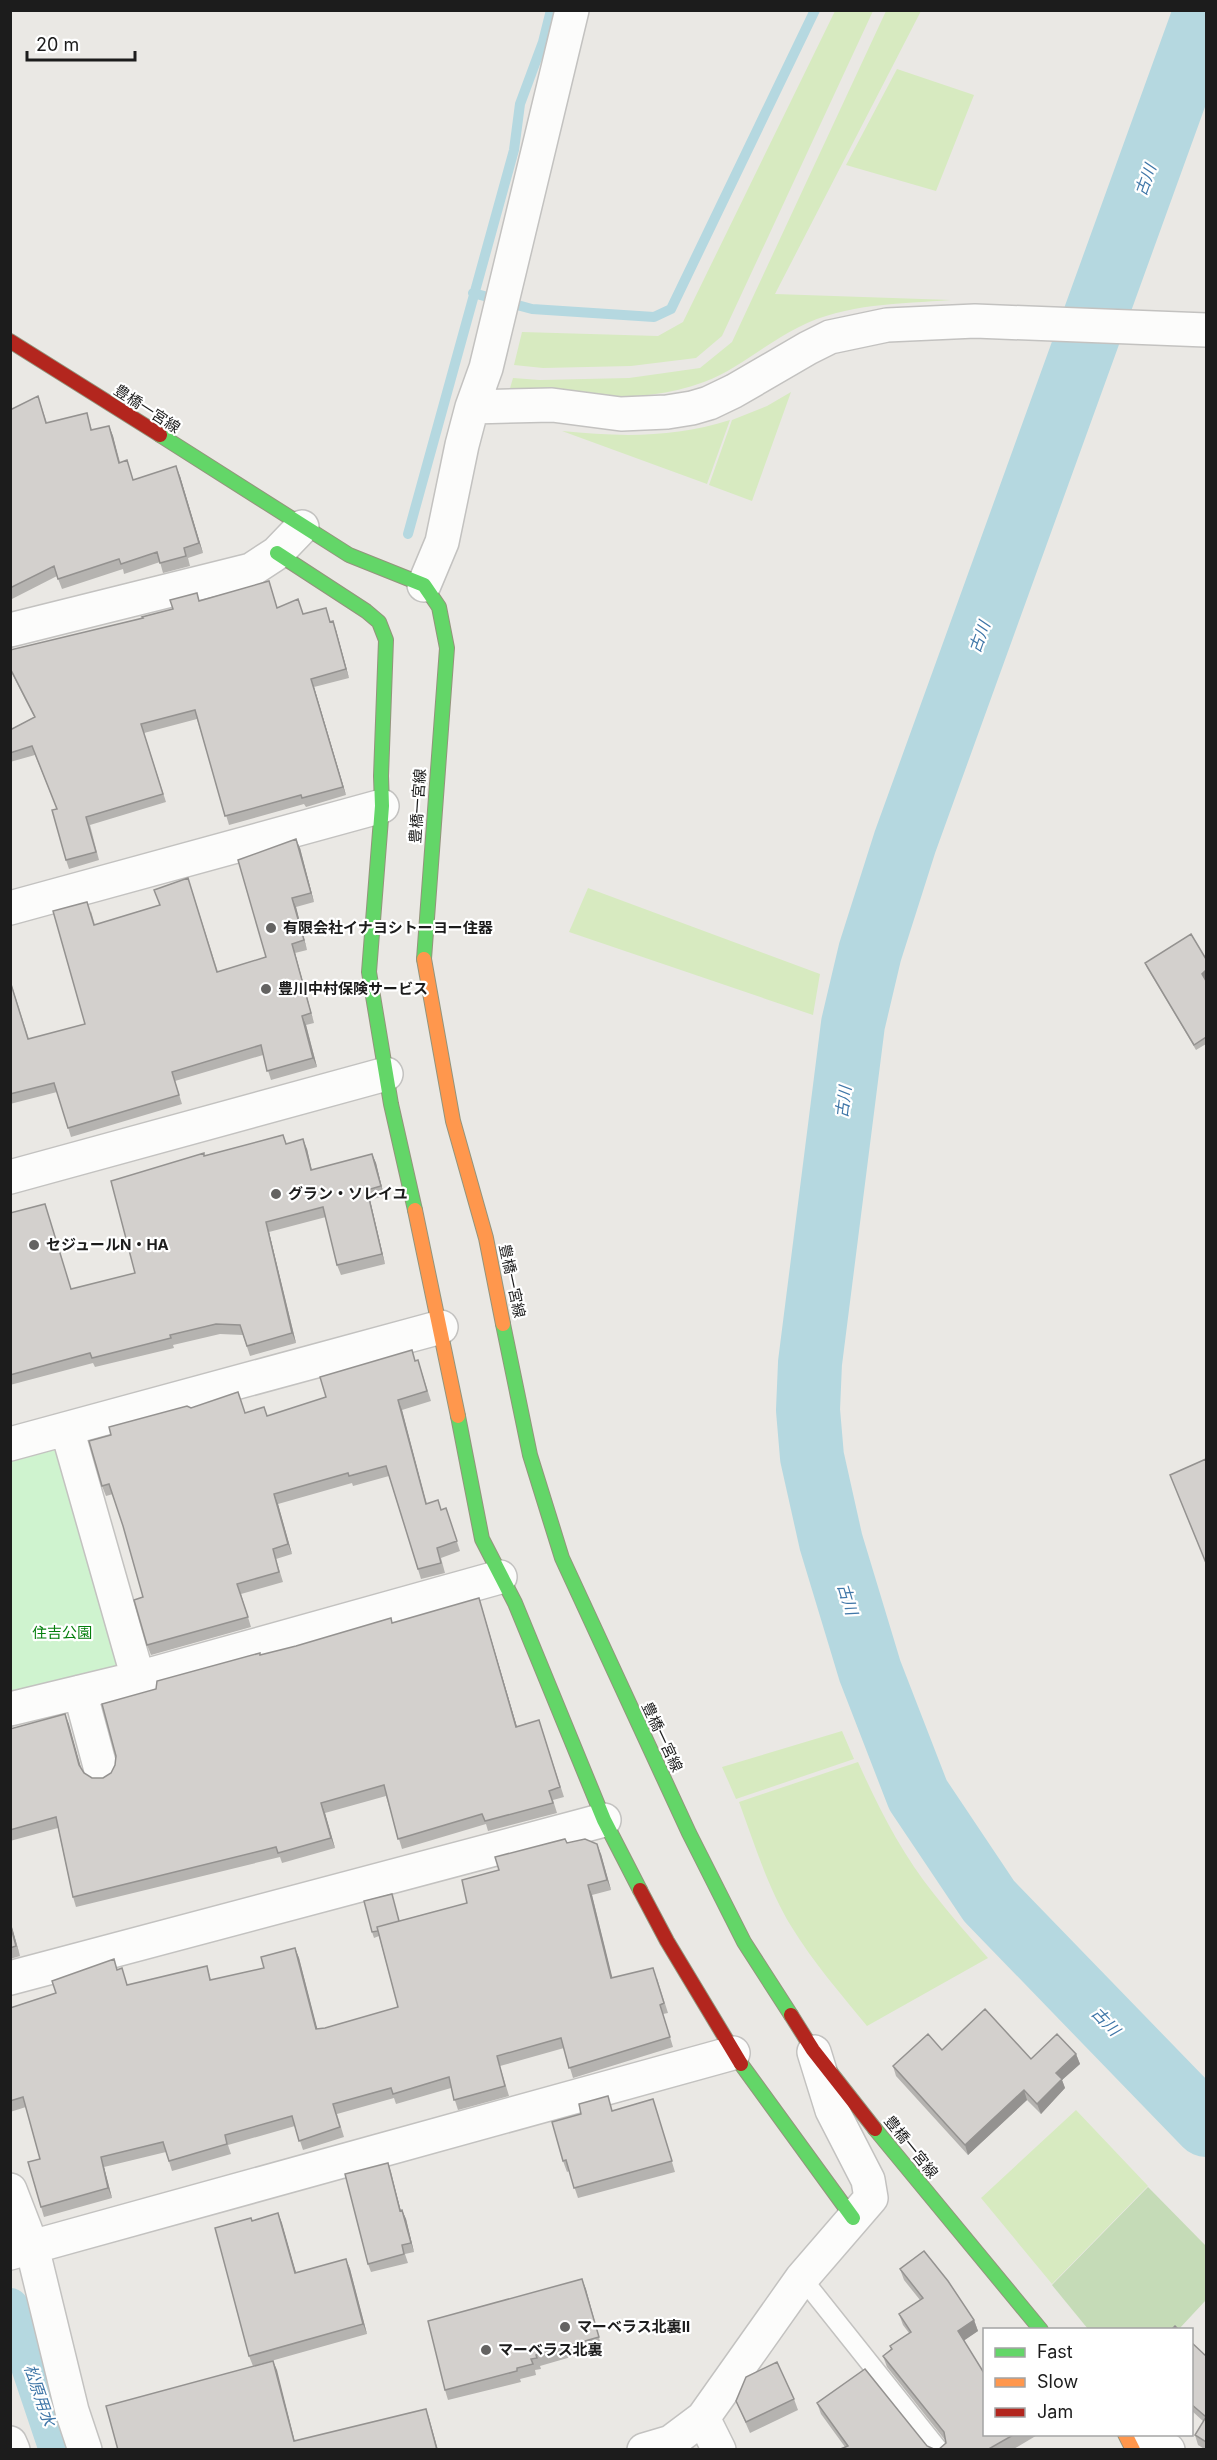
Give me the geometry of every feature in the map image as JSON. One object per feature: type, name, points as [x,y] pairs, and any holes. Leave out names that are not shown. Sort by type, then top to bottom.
[{"type":"main road","name":"豊橋一宮線","points":[[10,341],[349,555],[424,585],[440,607],[447,648],[424,965],[453,1121],[486,1238],[530,1455],[562,1558],[688,1833],[744,1941],[813,2050],[875,2129],[1039,2328]]},
{"type":"main road","points":[[277,553],[366,611],[379,622],[386,640],[382,806],[369,972],[393,1115],[441,1327],[482,1539],[515,1603],[604,1820],[667,1941],[733,2053],[853,2218]]},
{"type":"main road","points":[[1126,2436],[1133,2450]]},
{"type":"street","points":[[424,585],[442,542],[472,407],[486,368],[572,10]]},
{"type":"street","points":[[472,407],[525,404],[612,413],[667,412],[709,403],[830,337],[858,330],[927,321],[1206,330]]},
{"type":"street","points":[[10,630],[251,570],[277,553],[302,527]]},
{"type":"street","points":[[10,908],[382,806]]},
{"type":"street","points":[[10,1177],[386,1074]]},
{"type":"street","points":[[10,1444],[441,1327]]},
{"type":"street","points":[[68,1429],[138,1678]]},
{"type":"street","points":[[10,1709],[138,1678],[500,1577]]},
{"type":"street","points":[[80,1692],[101,1770]]},
{"type":"street","points":[[10,1978],[604,1820]]},
{"type":"street","points":[[644,2450],[671,2442],[703,2418],[802,2278],[871,2198],[868,2180],[832,2110],[813,2050]]},
{"type":"street","points":[[21,2250],[733,2053]]},
{"type":"street","points":[[10,2190],[21,2250],[85,2450]]},
{"type":"street","points":[[703,2418],[719,2450]]},
{"type":"street","points":[[1141,2436],[1167,2450]]},
{"type":"street","points":[[10,2443],[13,2450]]},
{"type":"lane","points":[[802,2278],[939,2450]]},
{"type":"green space","points":[[835,11],[873,11],[722,336],[696,358],[631,366],[543,368],[514,365],[522,332],[658,336],[683,322]]},
{"type":"green space","points":[[886,11],[921,11],[775,294],[951,300],[874,306],[835,313],[787,333],[717,377],[681,389],[657,394],[607,398],[508,395],[513,378],[540,380],[629,378],[700,368],[732,342]]},
{"type":"green space","points":[[897,69],[974,95],[936,191],[846,165]]},
{"type":"green space","points":[[791,392],[752,501],[709,485],[732,420],[767,406]]},
{"type":"green space","points":[[730,420],[707,484],[562,431],[626,435],[668,433]]},
{"type":"green space","points":[[588,888],[820,974],[813,1015],[569,932]]},
{"type":"green space","name":"住吉公園","points":[[49,1448],[67,1457],[121,1656],[113,1672],[11,1700],[11,1459]]},
{"type":"green space","points":[[842,1731],[854,1759],[736,1799],[722,1767]]},
{"type":"green space","points":[[858,1762],[901,1847],[922,1879],[988,1958],[867,2026],[818,1965],[791,1926],[768,1881],[739,1802]]},
{"type":"green space","points":[[1076,2110],[1148,2186],[1052,2284],[981,2198]]},
{"type":"green space","points":[[1148,2187],[1206,2246],[1206,2300],[1180,2328],[1087,2328],[1052,2285]]},
{"type":"building","points":[[38,396],[46,423],[87,413],[91,430],[109,426],[119,463],[127,460],[133,480],[176,466],[199,543],[184,548],[186,556],[160,563],[157,552],[121,564],[119,559],[58,579],[54,566],[10,588],[10,410]]},
{"type":"building","points":[[269,581],[277,608],[298,599],[303,614],[326,608],[330,622],[333,621],[346,669],[311,679],[343,787],[302,798],[301,795],[225,816],[195,710],[141,724],[163,794],[86,817],[96,852],[66,860],[52,810],[57,809],[32,746],[10,753],[10,730],[35,717],[10,668],[10,650],[173,609],[170,600],[197,593],[199,601]]},
{"type":"building","points":[[296,839],[311,893],[292,898],[304,940],[292,944],[311,1013],[302,1016],[313,1058],[267,1071],[261,1045],[172,1072],[179,1095],[68,1128],[54,1083],[10,1094],[10,981],[28,1039],[85,1024],[53,911],[87,902],[94,925],[160,905],[154,890],[188,878],[217,972],[266,957],[238,860]]},
{"type":"building","points":[[1191,934],[1206,959],[1206,970],[1202,974],[1206,981],[1206,1037],[1194,1045],[1145,963]]},
{"type":"building","points":[[283,1135],[286,1144],[303,1139],[311,1170],[372,1154],[381,1186],[367,1190],[382,1254],[337,1265],[323,1207],[266,1222],[292,1333],[247,1346],[240,1325],[216,1324],[92,1358],[90,1353],[10,1375],[10,1213],[45,1204],[71,1289],[135,1273],[111,1181],[204,1153],[204,1156]]},
{"type":"building","points":[[412,1350],[415,1361],[418,1360],[427,1391],[398,1400],[426,1504],[438,1500],[441,1510],[446,1508],[457,1541],[437,1548],[441,1563],[418,1569],[386,1466],[349,1476],[348,1473],[274,1494],[288,1544],[273,1549],[279,1572],[237,1584],[248,1617],[147,1645],[134,1600],[143,1597],[123,1526],[109,1484],[102,1486],[89,1441],[111,1435],[109,1427],[187,1406],[191,1408],[238,1392],[245,1413],[264,1407],[267,1416],[326,1397],[320,1377]]},
{"type":"building","points":[[1206,1459],[1206,1563],[1170,1475]]},
{"type":"building","points":[[479,1598],[516,1727],[539,1720],[560,1787],[549,1791],[553,1803],[485,1821],[482,1814],[398,1839],[384,1785],[321,1803],[331,1838],[278,1853],[276,1847],[73,1897],[56,1817],[10,1830],[10,1729],[65,1714],[79,1765],[84,1773],[92,1778],[103,1778],[111,1773],[116,1756],[102,1704],[156,1689],[157,1681],[260,1653],[260,1655],[296,1646],[391,1618],[392,1623]]},
{"type":"building","points":[[565,1839],[567,1843],[585,1839],[597,1844],[607,1880],[588,1885],[611,1978],[653,1968],[664,2003],[660,2005],[670,2037],[569,2068],[561,2038],[497,2056],[505,2086],[454,2100],[449,2077],[393,2094],[391,2088],[333,2104],[340,2127],[299,2141],[292,2116],[225,2135],[227,2144],[169,2161],[163,2142],[101,2157],[108,2188],[41,2207],[28,2162],[40,2159],[23,2097],[10,2101],[10,2008],[56,1993],[52,1981],[114,1959],[117,1970],[122,1968],[127,1985],[207,1966],[210,1980],[264,1968],[261,1957],[295,1948],[316,2029],[398,2007],[377,1927],[467,1903],[462,1880],[499,1870],[495,1857]]},
{"type":"building","points":[[392,1894],[399,1921],[377,1927],[378,1931],[372,1932],[364,1901]]},
{"type":"building","points":[[10,1924],[16,1946],[10,1948]]},
{"type":"building","points":[[985,2009],[1031,2059],[1057,2034],[1076,2054],[1056,2073],[1062,2079],[1037,2104],[1024,2090],[965,2145],[893,2066],[928,2034],[942,2050]]},
{"type":"building","points":[[608,2096],[612,2111],[653,2099],[672,2161],[574,2188],[566,2160],[563,2161],[552,2122],[581,2114],[579,2104]]},
{"type":"building","points":[[388,2163],[411,2243],[402,2245],[404,2254],[368,2264],[345,2174]]},
{"type":"building","points":[[278,2213],[295,2273],[346,2259],[363,2324],[249,2356],[215,2228]]},
{"type":"building","points":[[924,2251],[948,2281],[974,2320],[958,2331],[983,2371],[983,2436],[1012,2436],[987,2450],[938,2450],[946,2443],[944,2432],[883,2356],[892,2349],[890,2346],[911,2332],[899,2314],[923,2298],[900,2269]]},
{"type":"building","points":[[582,2279],[599,2337],[536,2355],[537,2358],[531,2359],[533,2364],[517,2368],[517,2371],[445,2390],[428,2321]]},
{"type":"building","points":[[1193,2344],[1206,2356],[1206,2417],[1193,2406]]},
{"type":"building","points":[[273,2361],[294,2441],[426,2409],[437,2450],[118,2450],[106,2406]]},
{"type":"building","points":[[777,2362],[794,2399],[746,2422],[736,2401],[746,2377]]},
{"type":"building","points":[[865,2369],[927,2446],[936,2450],[838,2450],[848,2446],[817,2403]]},
{"type":"building","points":[[1206,2417],[1206,2442],[1195,2435]]},
{"type":"waterway","points":[[408,534],[514,150],[520,104],[543,42],[551,10]]},
{"type":"waterway","points":[[473,293],[532,309],[654,317],[671,309],[815,10]]},
{"type":"waterway","name":"古川","points":[[1206,10],[905,842],[870,952],[853,1024],[810,1363],[808,1410],[812,1457],[831,1542],[870,1671],[918,1795],[989,1901],[1206,2125]]},
{"type":"waterway","name":"松原用水","points":[[10,2307],[58,2450]]},
{"type":"traffic: fast","points":[[160,435],[349,555],[424,585],[439,607],[447,648],[424,959]]},
{"type":"traffic: fast","points":[[277,553],[366,611],[379,622],[386,640],[382,806],[369,972],[391,1104],[415,1210]]},
{"type":"traffic: fast","points":[[503,1324],[530,1455],[562,1558],[689,1833],[744,1942],[791,2015]]},
{"type":"traffic: fast","points":[[458,1416],[482,1539],[515,1603],[604,1820],[640,1890]]},
{"type":"traffic: fast","points":[[741,2064],[853,2218]]},
{"type":"traffic: fast","points":[[875,2129],[1039,2328]]},
{"type":"traffic: slow","points":[[424,959],[453,1121],[486,1238],[503,1324]]},
{"type":"traffic: slow","points":[[415,1210],[458,1416]]},
{"type":"traffic: slow","points":[[1126,2436],[1133,2450]]},
{"type":"traffic: jam","points":[[10,341],[160,435]]},
{"type":"traffic: jam","points":[[640,1890],[667,1941],[741,2064]]},
{"type":"traffic: jam","points":[[791,2015],[813,2050],[875,2129]]},
{"type":"place","name":"有限会社イナヨシトーヨー住器","points":[[271,928]]},
{"type":"place","name":"豊川中村保険サービス","points":[[266,989]]},
{"type":"place","name":"グラン・ソレイユ","points":[[276,1194]]},
{"type":"place","name":"セジュールN・HA","points":[[34,1245]]},
{"type":"place","name":"マーベラス北裏Ⅱ","points":[[565,2327]]},
{"type":"place","name":"マーベラス北裏","points":[[486,2350]]}]
